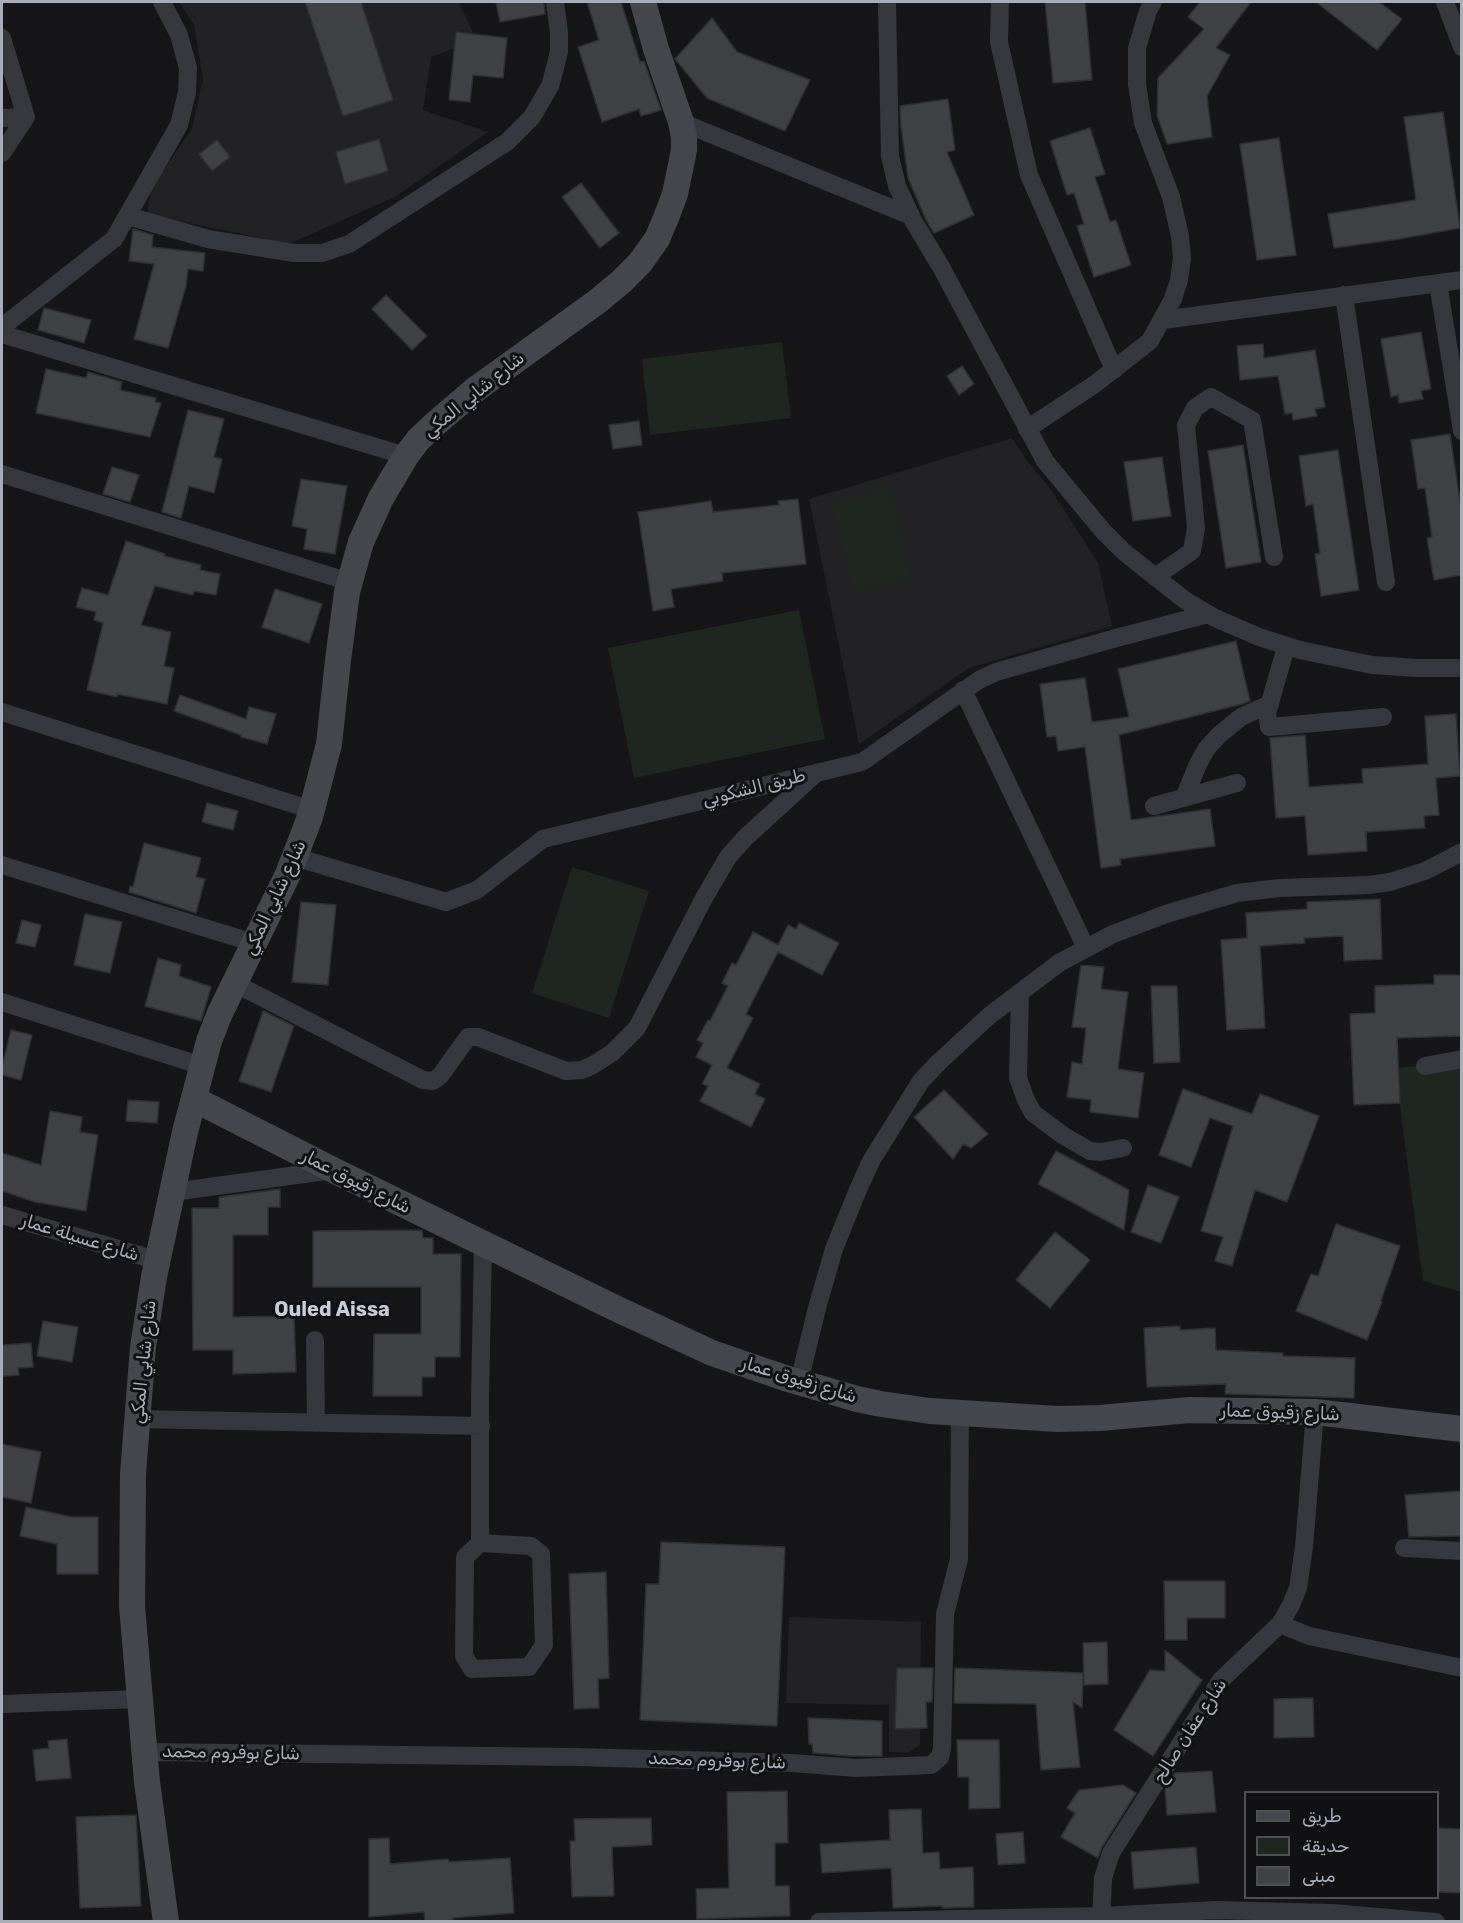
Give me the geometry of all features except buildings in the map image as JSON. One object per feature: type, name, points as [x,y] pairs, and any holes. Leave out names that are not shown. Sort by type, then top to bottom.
[{"type":"main road","name":"شارع شابي المكي","points":[[166,1922],[147,1782],[132,1606],[133,1474],[143,1347],[183,1140],[209,1041],[234,983],[295,857],[312,810],[329,744],[338,660],[350,582],[361,542],[393,477],[418,440],[451,409],[505,367],[598,302],[640,263],[657,239],[675,194],[684,150],[684,137],[643,2]]},
{"type":"main road","name":"شارع زقيوق عمار","points":[[194,1099],[483,1244],[712,1353],[799,1382],[881,1404],[930,1411],[1068,1419],[1190,1410],[1315,1412],[1461,1428]]},
{"type":"street","points":[[2,327],[114,239],[179,125],[187,92],[188,68],[183,45],[162,2]]},
{"type":"street","points":[[128,216],[208,239],[294,253],[322,253],[349,244],[507,142],[532,117],[546,94],[559,51],[555,2]]},
{"type":"street","points":[[887,2],[890,156],[897,186],[911,216],[941,267],[1045,461],[1103,531],[1124,552],[1186,601],[1237,628],[1286,647],[1372,666],[1418,669],[1461,668]]},
{"type":"street","points":[[1000,2],[999,42],[1029,175],[1114,370]]},
{"type":"street","points":[[1027,429],[1114,370],[1150,340],[1173,300],[1179,280],[1182,258],[1177,218],[1143,123],[1137,84],[1137,48],[1153,2]]},
{"type":"street","points":[[1445,2],[1461,47]]},
{"type":"street","points":[[2,38],[26,117]]},
{"type":"street","points":[[2,118],[26,117]]},
{"type":"street","points":[[2,153],[26,117]]},
{"type":"street","points":[[681,122],[911,216]]},
{"type":"street","points":[[1163,320],[1461,280]]},
{"type":"street","points":[[1438,283],[1461,431]]},
{"type":"street","points":[[1344,295],[1386,582]]},
{"type":"street","points":[[2,334],[406,456]]},
{"type":"street","points":[[1155,577],[1192,551],[1196,528],[1186,425],[1196,408],[1211,397],[1252,420],[1274,557]]},
{"type":"street","points":[[2,474],[350,582]]},
{"type":"street","name":"طريق الشكوبي","points":[[295,857],[446,902],[477,890],[543,839],[862,762],[963,690],[996,672],[1208,614]]},
{"type":"street","points":[[1286,647],[1267,713],[1269,727],[1383,717]]},
{"type":"street","points":[[963,690],[1086,948]]},
{"type":"street","points":[[1184,798],[1197,764],[1213,742],[1241,717],[1270,704]]},
{"type":"street","points":[[2,712],[312,810]]},
{"type":"street","points":[[234,983],[423,1080],[433,1081],[440,1076],[468,1037],[478,1037],[566,1071],[582,1070],[612,1053],[637,1028],[704,898],[728,857],[817,772]]},
{"type":"street","points":[[1154,806],[1237,783]]},
{"type":"street","points":[[799,1382],[834,1249],[856,1192],[872,1161],[921,1082],[989,1016],[1059,963],[1113,934],[1166,914],[1237,894],[1280,888],[1369,885],[1390,882],[1425,871],[1461,852]]},
{"type":"street","points":[[2,865],[254,943]]},
{"type":"street","points":[[1020,993],[1018,1078],[1033,1113],[1064,1137],[1090,1151],[1101,1152],[1123,1148]]},
{"type":"street","points":[[2,1002],[202,1066]]},
{"type":"street","points":[[1425,1065],[1461,1059]]},
{"type":"street","points":[[173,1192],[333,1170]]},
{"type":"street","name":"شارع عسيلة عمار","points":[[2,1215],[159,1261]]},
{"type":"street","points":[[480,1543],[531,1546],[541,1554],[544,1645],[529,1667],[472,1669],[464,1656],[465,1557],[480,1543],[483,1244]]},
{"type":"street","points":[[315,1340],[316,1423]]},
{"type":"street","name":"شارع بوفروم محمد","points":[[144,1752],[576,1757],[793,1763],[856,1768],[931,1765],[940,1757],[942,1749],[945,1614],[959,1559],[960,1412]]},
{"type":"street","name":"شارع عفان صالح","points":[[1102,1919],[1103,1878],[1111,1853],[1221,1680],[1280,1624],[1291,1605],[1298,1588],[1308,1508],[1315,1412]]},
{"type":"street","points":[[137,1419],[481,1426]]},
{"type":"street","points":[[1404,1548],[1461,1551]]},
{"type":"street","points":[[1280,1624],[1309,1636],[1461,1668]]},
{"type":"street","points":[[2,1704],[140,1699]]},
{"type":"street","points":[[819,1922],[1102,1919],[1332,1913],[1436,1922]]},
{"type":"shaded area","points":[[179,2],[459,2],[476,40],[431,57],[423,110],[488,132],[395,197],[289,244],[147,214],[152,186],[192,129],[203,79],[194,25]]},
{"type":"shaded area","points":[[1012,438],[1027,461],[1050,488],[1098,563],[1112,626],[969,668],[859,744],[809,499]]},
{"type":"shaded area","points":[[789,1617],[921,1622],[920,1745],[907,1753],[889,1752],[889,1705],[786,1703]]},
{"type":"green space","points":[[782,342],[791,418],[650,435],[642,359]]},
{"type":"green space","points":[[890,486],[913,579],[853,594],[830,501]]},
{"type":"green space","points":[[799,610],[825,739],[634,778],[608,648]]},
{"type":"green space","points":[[572,867],[649,891],[609,1018],[532,993]]},
{"type":"green space","points":[[1461,1062],[1461,1292],[1423,1281],[1395,1068]]},
{"type":"district","name":"Ouled Aissa","points":[[332,1310]]}]
